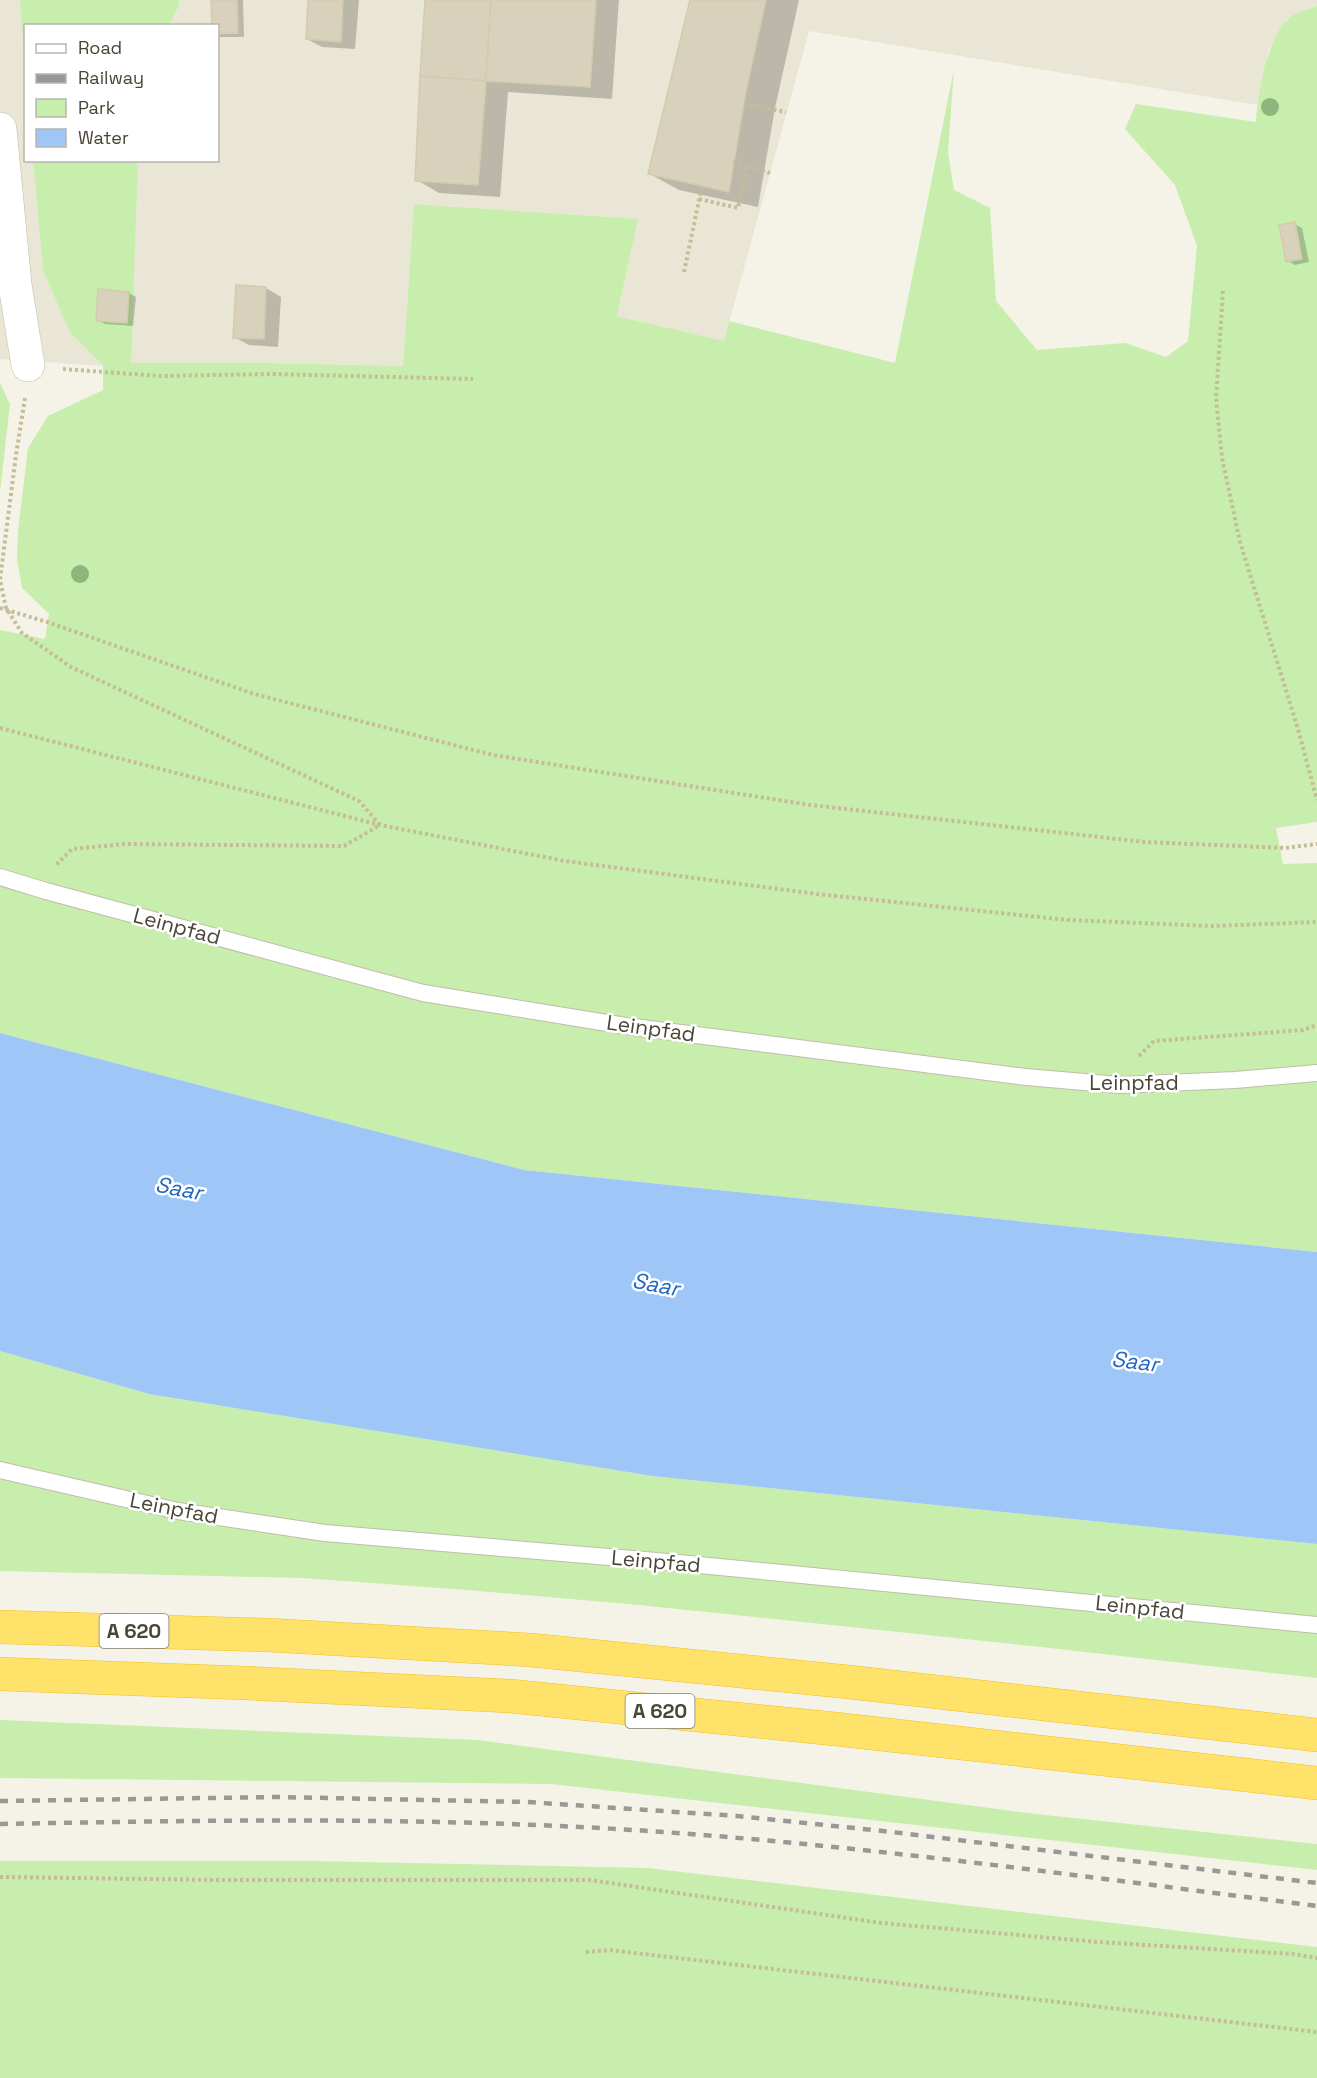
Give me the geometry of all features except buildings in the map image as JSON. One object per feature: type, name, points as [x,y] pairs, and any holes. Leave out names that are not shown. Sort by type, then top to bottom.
[{"type":"highway","name":"A 620","points":[[0,1627],[268,1635],[531,1650],[849,1682],[1317,1735]]},
{"type":"highway","name":"A 620","points":[[0,1674],[510,1696],[835,1729],[1317,1783]]},
{"type":"street","points":[[0,129],[15,285],[28,365]]},
{"type":"lane","name":"Leinpfad","points":[[0,877],[423,993],[626,1026],[1026,1077],[1119,1085],[1234,1080],[1317,1073]]},
{"type":"lane","name":"Leinpfad","points":[[0,1470],[178,1511],[325,1533],[680,1563],[1317,1624]]},
{"type":"path","points":[[744,104],[786,112]]},
{"type":"path","points":[[733,162],[770,173]]},
{"type":"path","points":[[699,199],[738,208],[747,167]]},
{"type":"path","points":[[684,272],[702,186]]},
{"type":"path","points":[[1223,291],[1216,398],[1222,458],[1239,542],[1298,729],[1317,800]]},
{"type":"path","points":[[380,825],[359,801],[71,667],[22,633],[6,608],[0,580],[24,410],[28,365],[161,375],[271,374],[473,379]]},
{"type":"path","points":[[0,608],[6,608],[254,694],[493,755],[810,805],[1145,842],[1286,848],[1317,844]]},
{"type":"path","points":[[0,728],[380,825],[565,861],[818,894],[1068,920],[1211,926],[1317,922]]},
{"type":"path","points":[[46,891],[57,863],[72,849],[125,844],[344,846],[380,825]]},
{"type":"path","points":[[1119,1085],[1139,1055],[1154,1041],[1303,1030],[1317,1025]]},
{"type":"path","points":[[0,1878],[590,1880],[881,1923],[1098,1942],[1293,1954],[1317,1958]]},
{"type":"path","points":[[586,1952],[609,1950],[1317,2032]]},
{"type":"shaded area","points":[[0,0],[20,0],[24,47],[24,162],[33,162],[43,270],[69,331],[103,366],[0,359]]},
{"type":"shaded area","points":[[178,0],[1317,0],[1317,6],[1287,19],[1269,48],[1257,105],[809,31],[724,341],[617,316],[638,219],[414,204],[403,366],[130,363],[138,162],[219,162],[219,24],[170,24],[180,4]]},
{"type":"green space","points":[[20,0],[178,0],[180,4],[170,24],[24,24],[24,56]]},
{"type":"green space","points":[[1317,6],[1317,822],[1276,828],[1283,864],[1317,863],[1317,1252],[524,1170],[0,1033],[0,630],[45,639],[49,614],[22,588],[17,559],[28,448],[48,416],[103,390],[103,366],[69,331],[43,270],[33,162],[138,162],[131,363],[403,366],[414,204],[638,219],[617,316],[724,341],[729,321],[895,363],[954,69],[948,152],[954,190],[990,208],[996,301],[1037,350],[1125,343],[1166,357],[1188,341],[1197,246],[1175,185],[1125,129],[1136,104],[1256,122],[1261,83],[1268,54],[1280,29],[1297,14]]},
{"type":"green space","points":[[0,383],[10,404],[0,492]]},
{"type":"green space","points":[[0,1351],[149,1394],[652,1476],[1317,1544],[1317,1678],[639,1605],[467,1590],[303,1578],[0,1571]]},
{"type":"green space","points":[[0,1720],[478,1740],[1027,1813],[1317,1844],[1317,1870],[551,1784],[0,1778]]},
{"type":"green space","points":[[0,1861],[313,1861],[648,1868],[1317,1947],[1317,2078],[0,2078]]},
{"type":"water","name":"Saar","points":[[0,1033],[524,1170],[1317,1252],[1317,1544],[652,1476],[149,1394],[0,1351]]},
{"type":"railway","points":[[0,1801],[277,1797],[527,1802],[737,1816],[883,1831],[1317,1883]]},
{"type":"railway","points":[[0,1824],[386,1821],[617,1829],[880,1852],[1317,1906]]}]
